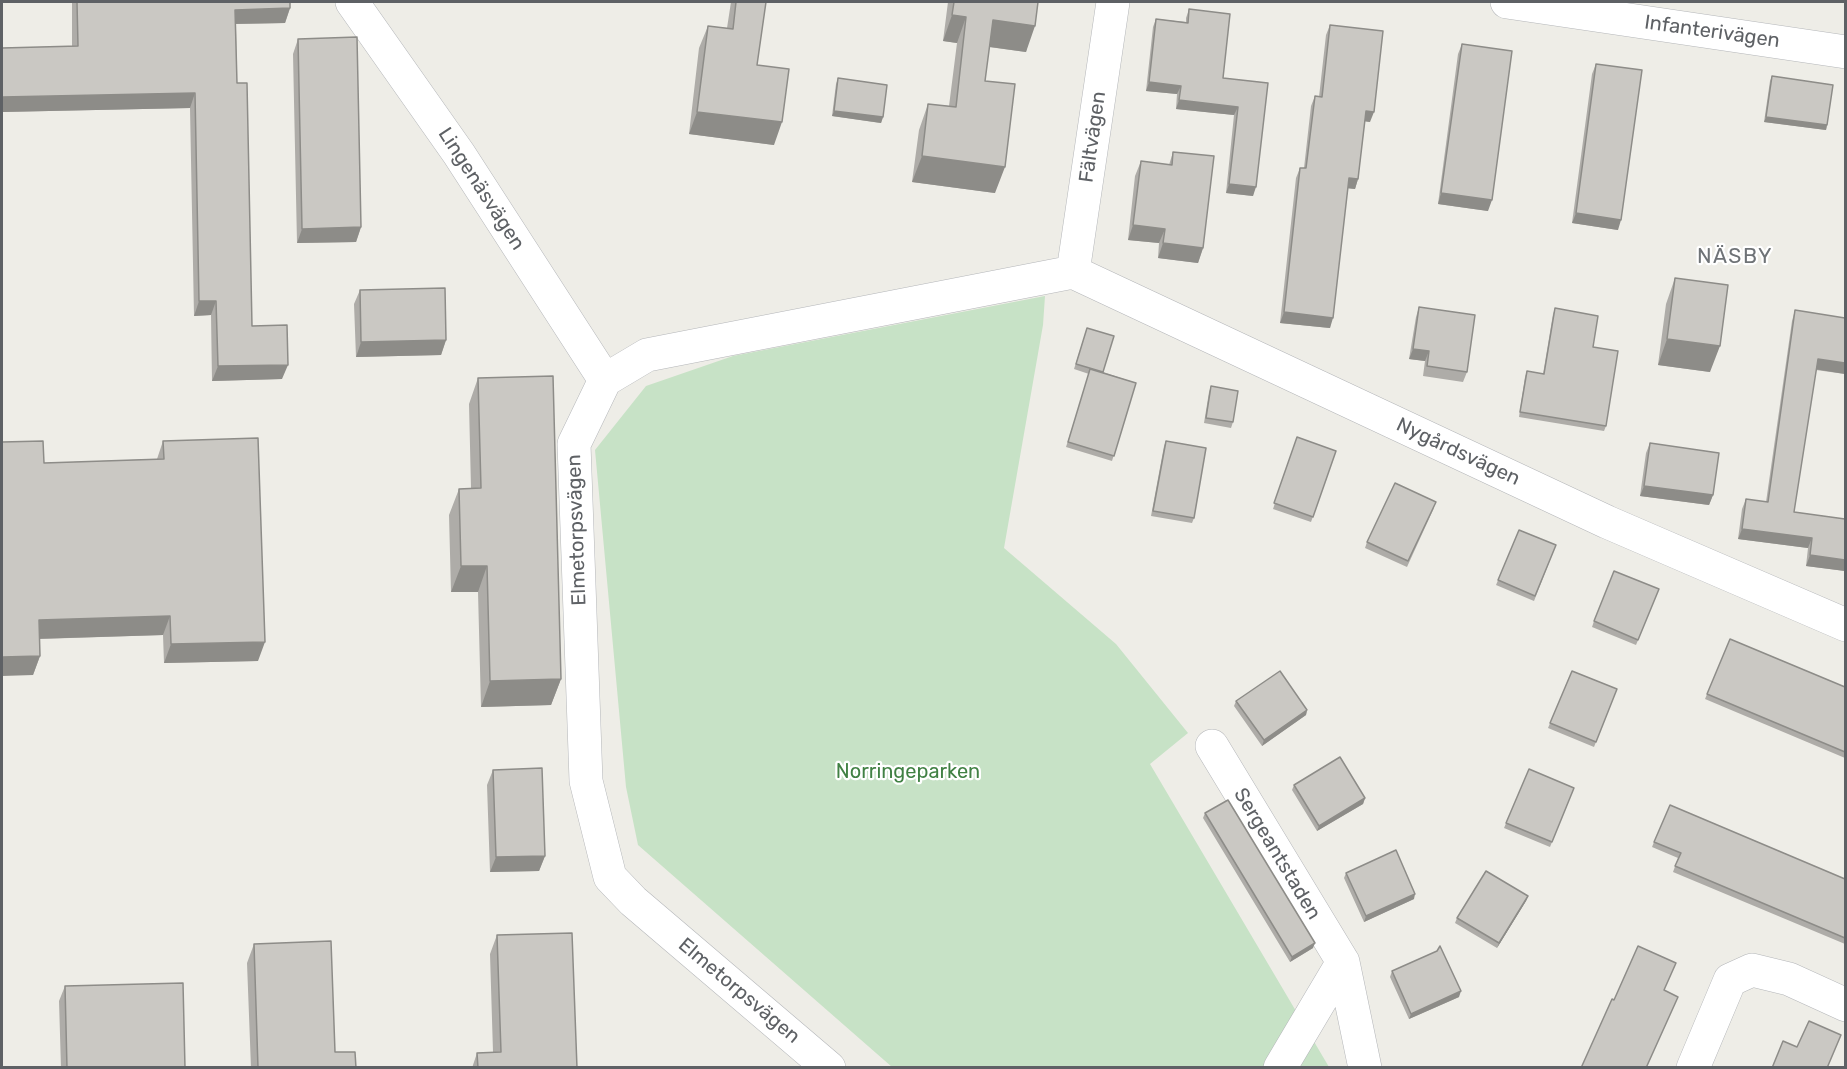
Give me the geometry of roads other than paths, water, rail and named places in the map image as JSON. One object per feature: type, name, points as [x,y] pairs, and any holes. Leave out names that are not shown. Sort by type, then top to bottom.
[{"type":"street","name":"Lingenäsvägen","points":[[352,2],[459,154],[605,380]]},
{"type":"street","name":"Fältvägen","points":[[1073,272],[1113,2]]},
{"type":"street","name":"Infanterivägen","points":[[1507,2],[1845,52]]},
{"type":"street","points":[[605,380],[647,355],[1073,272]]},
{"type":"street","name":"Nygårdsvägen","points":[[1073,272],[1607,522],[1845,625]]},
{"type":"street","name":"Elmetorpsvägen","points":[[605,380],[574,444],[586,781],[610,877],[633,901],[828,1068]]},
{"type":"street","name":"Sergeantstaden","points":[[1212,746],[1343,962],[1365,1068]]},
{"type":"street","points":[[1280,1068],[1343,962]]},
{"type":"street","points":[[1693,1068],[1730,980],[1752,970],[1789,979],[1845,1005]]},
{"type":"district","name":"NÄSBY","points":[[1735,257]]},
{"type":"park label","name":"Norringeparken","points":[[908,772]]}]
